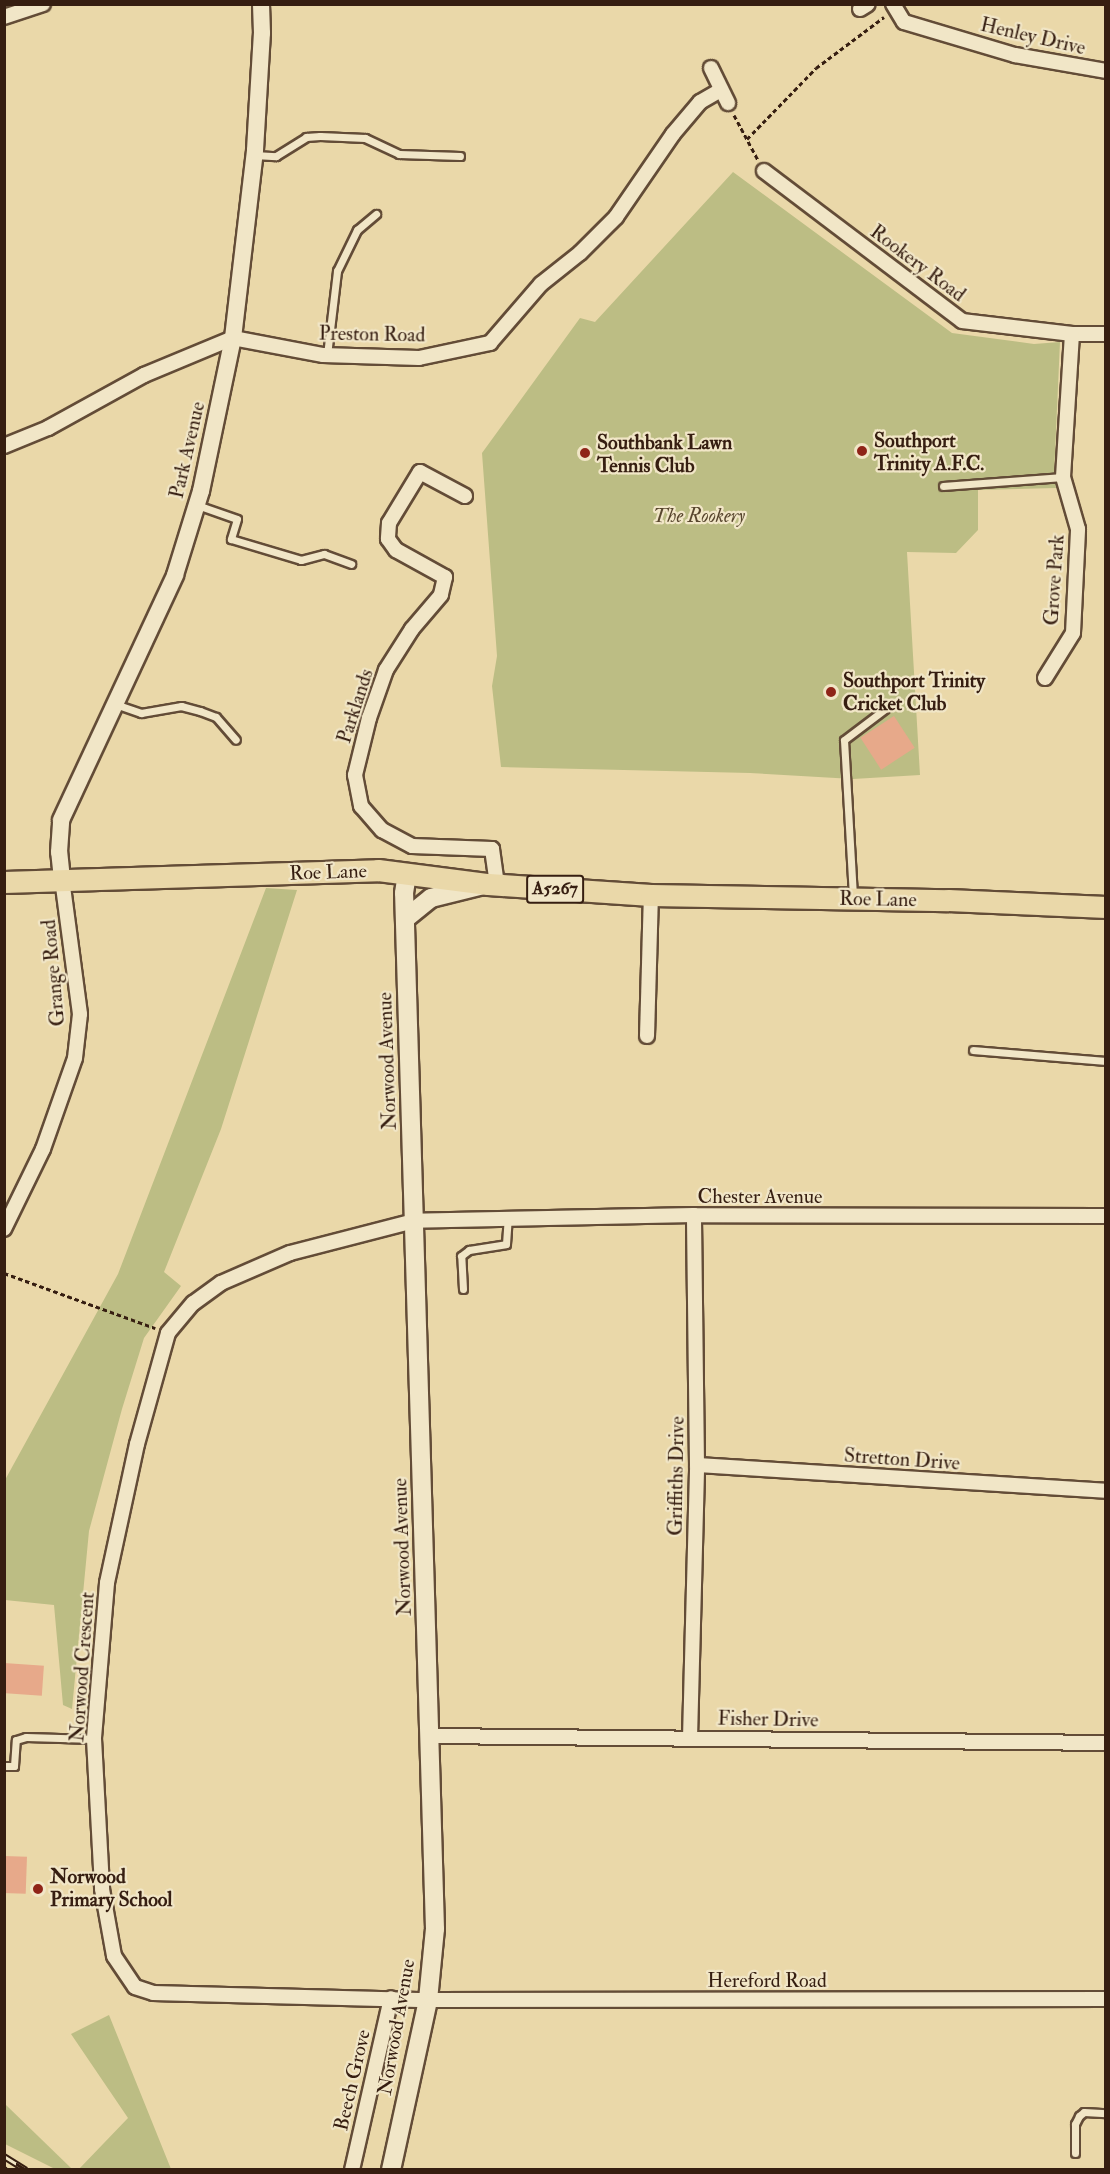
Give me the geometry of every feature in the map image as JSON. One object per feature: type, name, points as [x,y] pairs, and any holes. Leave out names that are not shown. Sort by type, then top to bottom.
[{"type":"main road","name":"Roe Lane","points":[[4,882],[378,870],[493,885],[651,896],[853,899],[1106,907]]},
{"type":"main road","name":"Norwood Avenue","points":[[391,2169],[428,2000],[435,1929],[404,893],[407,875]]},
{"type":"main road","points":[[405,919],[431,898],[493,885]]},
{"type":"street","points":[[4,17],[43,4]]},
{"type":"street","name":"Park Avenue","points":[[62,879],[59,852],[61,820],[175,575],[197,505],[233,338],[254,155],[262,33],[261,4]]},
{"type":"street","name":"Henley Drive","points":[[894,7],[904,22],[1015,55],[1106,71]]},
{"type":"street","points":[[711,68],[728,103]]},
{"type":"street","name":"Preston Road","points":[[233,338],[327,355],[418,358],[490,344],[542,284],[580,253],[616,217],[673,134],[700,102],[721,90]]},
{"type":"street","name":"Rookery Road","points":[[764,171],[962,321],[1072,334],[1106,334]]},
{"type":"street","name":"Grove Park","points":[[1045,678],[1073,633],[1078,529],[1064,477],[1072,334]]},
{"type":"street","points":[[4,446],[48,428],[144,375],[233,338]]},
{"type":"street","name":"Parklands","points":[[465,496],[420,472],[390,523],[388,539],[396,550],[445,577],[441,595],[412,629],[386,670],[369,718],[355,776],[361,806],[382,830],[412,846],[492,849],[493,885]]},
{"type":"street","name":"Grange Road","points":[[4,1229],[43,1149],[75,1058],[80,1014],[62,879]]},
{"type":"street","points":[[647,1036],[651,896]]},
{"type":"street","name":"Chester Avenue","points":[[414,1221],[508,1217],[694,1215],[1106,1216]]},
{"type":"street","name":"Griffiths Drive","points":[[690,1738],[697,1465],[694,1215]]},
{"type":"street","name":"Norwood Crescent","points":[[414,1221],[290,1253],[221,1283],[193,1303],[168,1333],[137,1444],[107,1583],[94,1739],[102,1889],[114,1956],[135,1987],[153,1993],[428,2000]]},
{"type":"street","name":"Stretton Drive","points":[[697,1465],[1106,1491]]},
{"type":"street","name":"Fisher Drive","points":[[431,1736],[1106,1743]]},
{"type":"street","name":"Beech Grove","points":[[352,2169],[391,1998]]},
{"type":"street","name":"Hereford Road","points":[[428,2000],[1106,1999]]},
{"type":"lane","points":[[254,155],[276,156],[306,137],[320,136],[365,138],[399,154],[460,156]]},
{"type":"lane","points":[[327,355],[337,271],[357,230],[375,214]]},
{"type":"lane","points":[[943,486],[1064,477]]},
{"type":"lane","points":[[197,505],[237,519],[231,539],[301,560],[324,554],[351,564]]},
{"type":"lane","points":[[115,704],[141,713],[182,706],[200,711],[216,717],[236,740]]},
{"type":"lane","points":[[853,899],[844,740],[885,709]]},
{"type":"lane","points":[[973,1050],[1106,1061]]},
{"type":"lane","points":[[463,1290],[461,1256],[469,1250],[506,1244],[508,1217]]},
{"type":"lane","points":[[4,1766],[14,1766],[16,1740],[26,1737],[94,1739]]},
{"type":"lane","points":[[1075,2153],[1075,2124],[1078,2116],[1083,2112],[1106,2113]]},
{"type":"path","points":[[747,139],[816,68],[894,7]]},
{"type":"path","points":[[728,103],[764,171]]},
{"type":"path","points":[[4,1273],[168,1333]]},
{"type":"green space","name":"The Rookery","points":[[733,172],[952,333],[1034,344],[1060,342],[1054,475],[1056,488],[978,490],[978,530],[956,553],[907,552],[920,775],[853,779],[750,773],[501,767],[492,686],[497,656],[482,453],[580,318],[595,322]]},
{"type":"green space","points":[[266,888],[297,890],[221,1129],[164,1272],[181,1286],[144,1338],[122,1409],[89,1531],[72,1709],[63,1705],[54,1605],[5,1600],[5,1480],[118,1274]]},
{"type":"green space","points":[[109,2015],[171,2169],[79,2169],[128,2118],[71,2034]]},
{"type":"green space","points":[[5,2104],[72,2169],[55,2169],[5,2144]]},
{"type":"building","points":[[894,716],[915,748],[881,770],[860,738]]},
{"type":"building","points":[[4,1663],[44,1666],[42,1696],[4,1693]]},
{"type":"building","name":"Norwood Primary School","points":[[4,1856],[27,1857],[26,1894],[4,1893]]},
{"type":"railway","points":[[4,2156],[26,2170]]},
{"type":"place","name":"Southport Trinity A.F.C.","points":[[862,451]]},
{"type":"place","name":"Southbank Lawn Tennis Club","points":[[585,453]]},
{"type":"place","name":"Southport Trinity Cricket Club","points":[[831,692]]},
{"type":"place","name":"Norwood Primary School","points":[[38,1889]]}]
